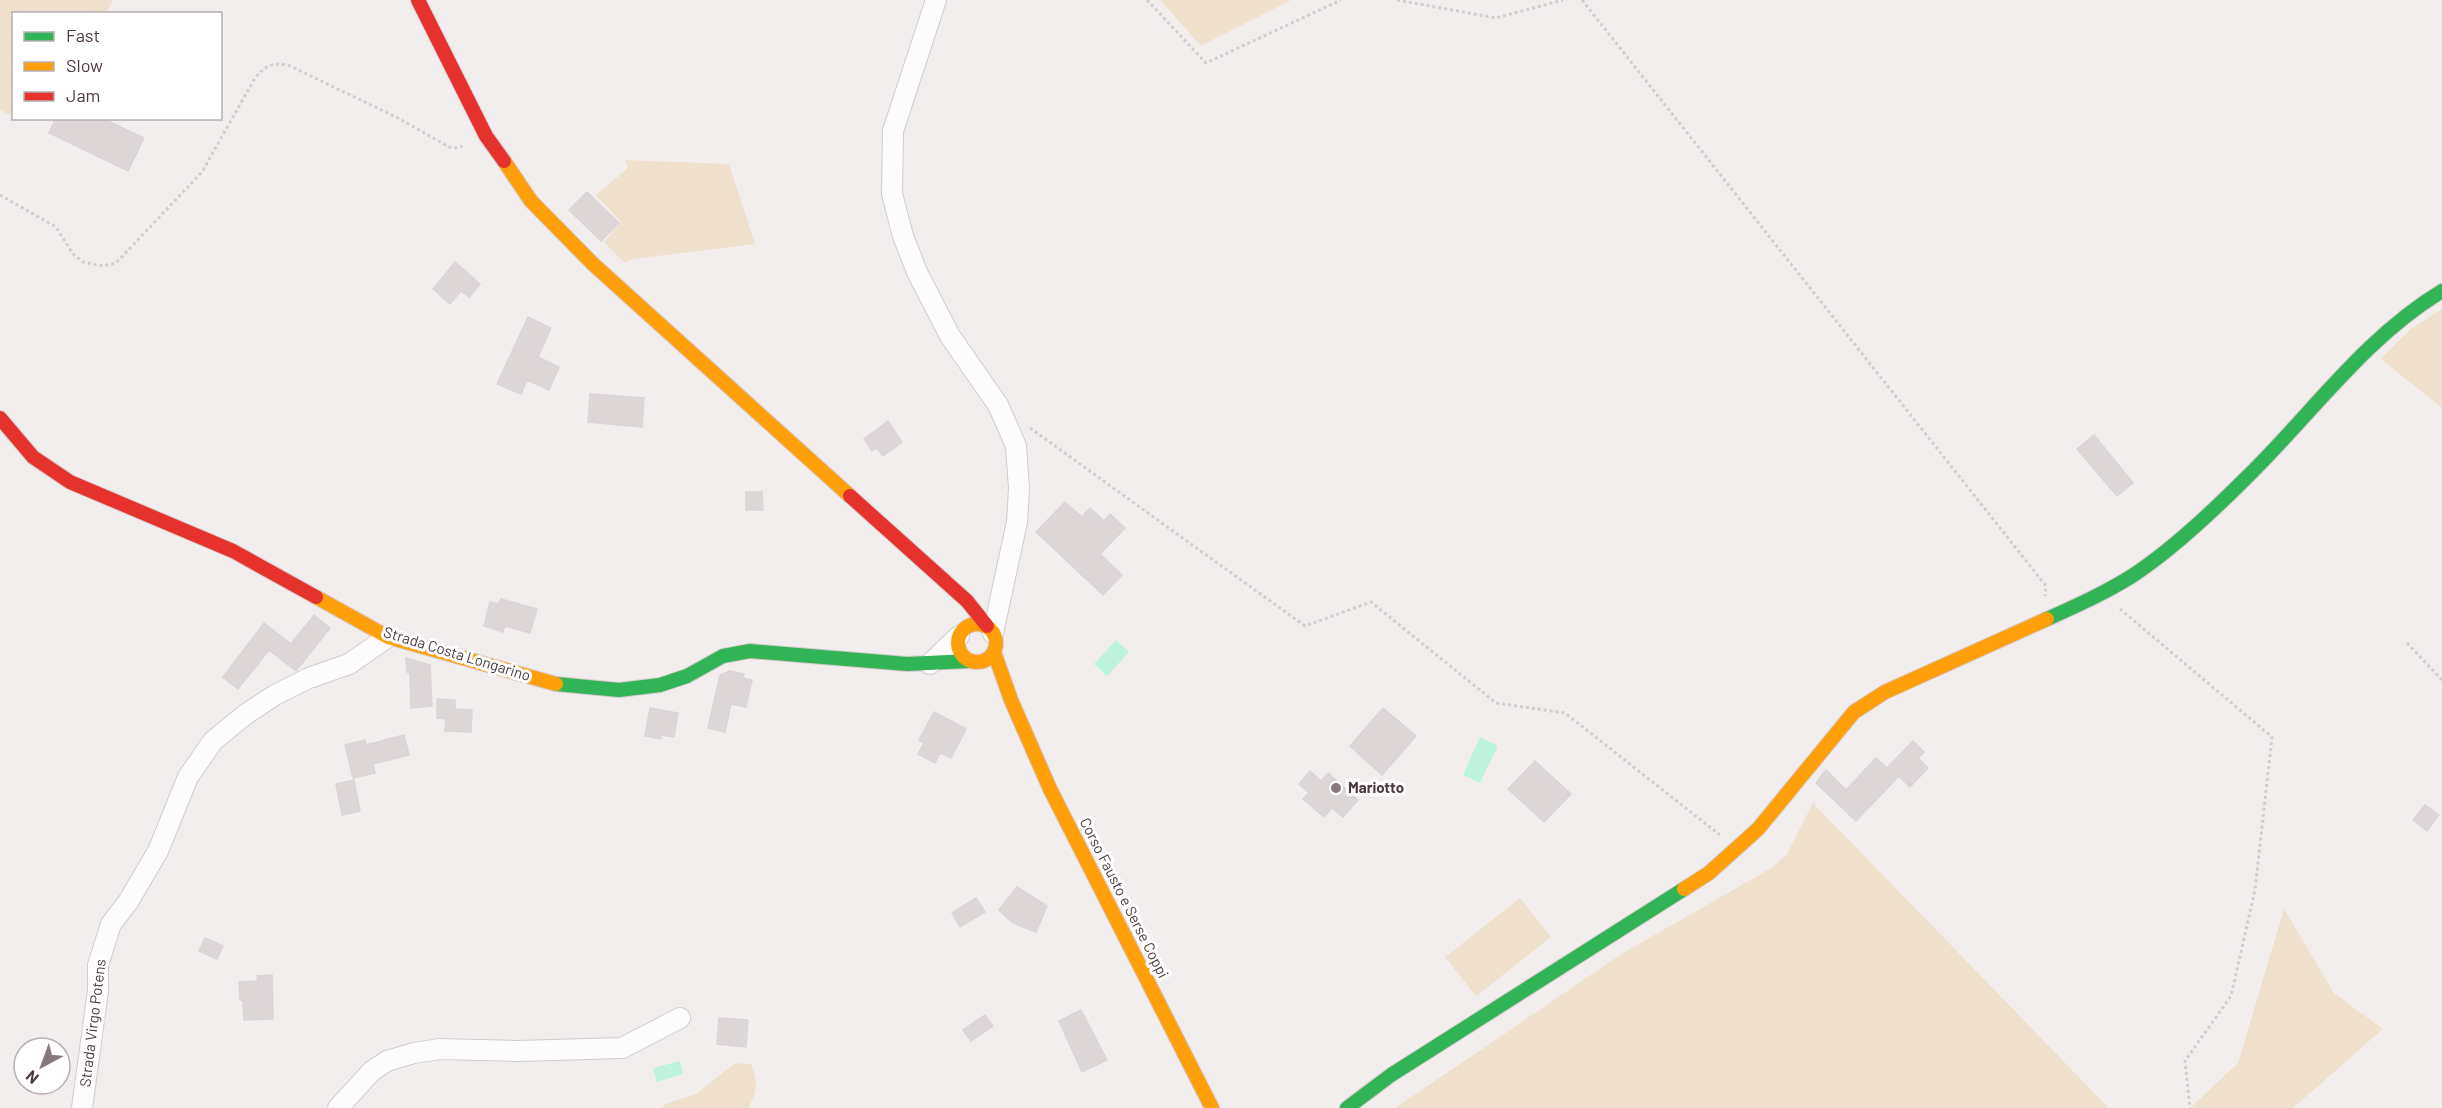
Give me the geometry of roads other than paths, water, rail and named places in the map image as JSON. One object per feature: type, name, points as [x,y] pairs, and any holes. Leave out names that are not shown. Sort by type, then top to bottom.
[{"type":"street","name":"Corso Fausto e Serse Coppi","points":[[418,0],[486,136],[531,201],[592,264],[967,601],[992,637],[1011,700],[1050,789],[1212,1108]]},
{"type":"street","points":[[936,0],[893,131],[892,194],[903,236],[917,272],[950,336],[998,405],[1016,446],[1019,488],[1017,522],[992,637],[983,661],[971,661],[964,658],[958,647],[958,630]]},
{"type":"street","points":[[1347,1108],[1391,1075],[1709,873],[1758,829],[1854,712],[1865,703],[2102,594],[2134,575],[2185,534],[2246,478],[2339,379],[2389,331],[2414,309],[2442,291]]},
{"type":"street","name":"Strada Costa Longarino","points":[[0,418],[33,457],[70,483],[233,551],[388,637],[557,684],[619,690],[660,685],[687,676],[723,656],[750,651],[907,664],[971,661]]},
{"type":"street","points":[[928,567],[949,604]]},
{"type":"street","points":[[930,664],[958,630],[977,623],[992,637]]},
{"type":"street","name":"Strada Virgo Potens","points":[[82,1108],[98,991],[98,965],[111,924],[128,902],[158,851],[188,777],[213,741],[246,714],[275,695],[309,678],[349,664],[388,637]]},
{"type":"street","points":[[971,661],[1011,700]]},
{"type":"street","points":[[338,1108],[372,1071],[387,1061],[414,1053],[440,1049],[518,1051],[622,1048],[680,1018]]},
{"type":"place","name":"Mariotto","points":[[1336,788]]}]
